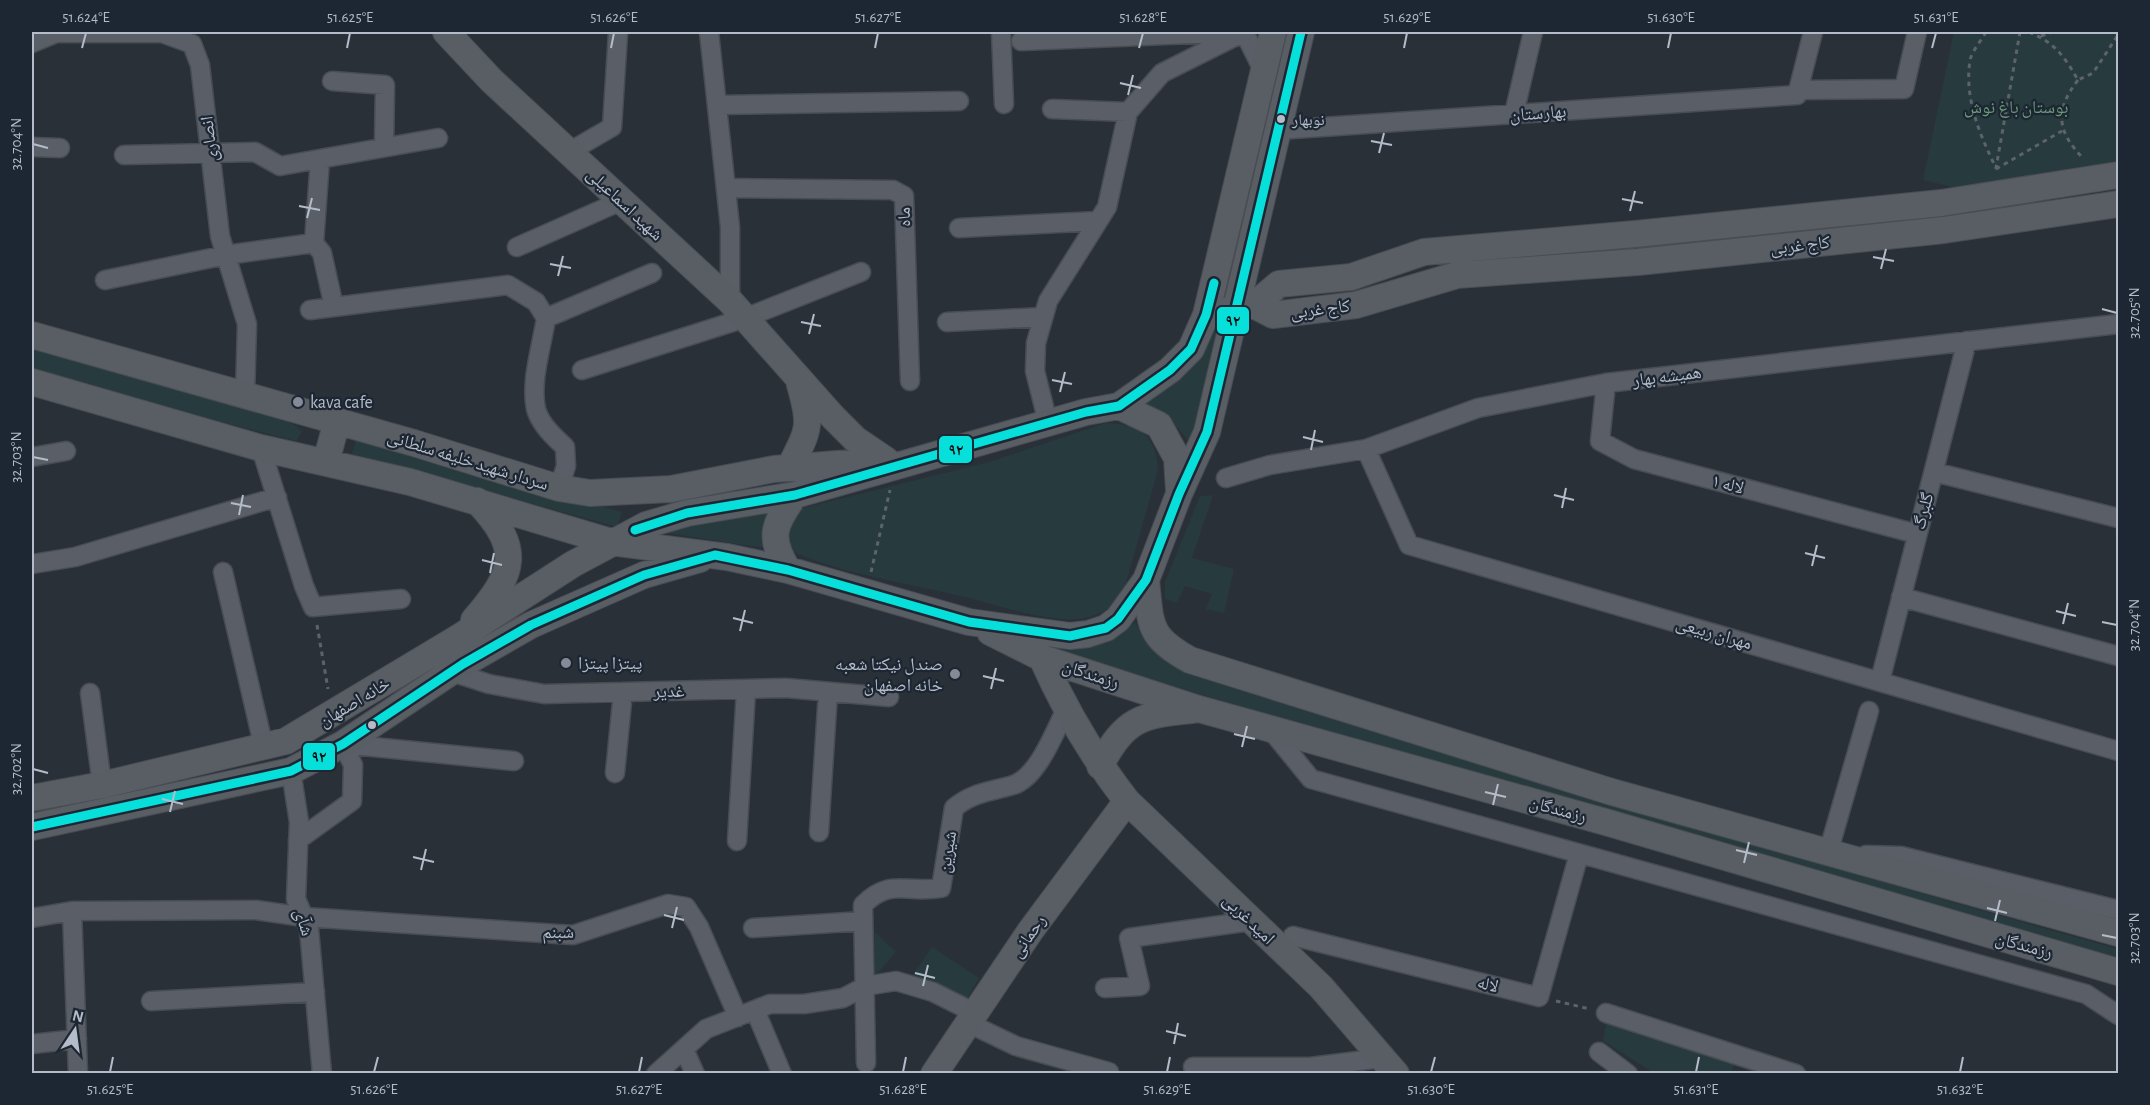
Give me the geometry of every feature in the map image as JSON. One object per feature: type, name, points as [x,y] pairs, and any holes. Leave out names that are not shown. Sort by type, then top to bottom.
[{"type":"main road","name":"شهید اسماعیلی","points":[[446,32],[492,81],[738,309],[800,382],[855,440],[899,462]]},
{"type":"main road","points":[[899,462],[1119,406],[1170,370],[1191,349],[1206,315],[1273,32]]},
{"type":"main road","points":[[969,622],[1070,636],[1088,634],[1106,628],[1118,618],[1146,580],[1179,494],[1207,432],[1244,307],[1278,130],[1301,32]]},
{"type":"main road","name":"کاج غربی","points":[[1244,307],[1279,284],[1351,277],[1424,252],[1626,235],[1941,203],[2118,175]]},
{"type":"main road","points":[[1941,203],[1944,231]]},
{"type":"main road","name":"کاج غربی","points":[[1244,307],[1273,315],[1356,305],[1457,275],[1629,262],[1944,231],[2118,204]]},
{"type":"main road","points":[[1626,235],[1629,262]]},
{"type":"main road","points":[[1206,315],[1244,307]]},
{"type":"main road","name":"سردار شهید خلیفه سلطانی","points":[[32,336],[337,421],[559,488],[590,493],[671,489],[790,467],[899,462]]},
{"type":"main road","name":"سردار شهید خلیفه سلطانی","points":[[32,382],[261,448],[410,482],[611,542],[715,555],[789,570],[969,622]]},
{"type":"main road","name":"شهید اسماعیلی","points":[[790,467],[805,437],[809,417],[800,382]]},
{"type":"main road","points":[[1119,406],[1159,425],[1177,458],[1179,494]]},
{"type":"main road","points":[[326,462],[337,421]]},
{"type":"main road","name":"خانه اصفهان","points":[[32,798],[102,785],[286,741],[333,715],[458,638],[573,564],[646,525],[687,513],[795,495],[899,462]]},
{"type":"main road","points":[[789,570],[777,552],[774,535],[780,516],[795,495]]},
{"type":"main road","points":[[458,638],[493,599],[505,576],[509,559],[506,537],[494,518],[477,501]]},
{"type":"main road","name":"خانه اصفهان","points":[[32,827],[291,771],[343,744],[452,672],[531,625],[644,575],[715,555]]},
{"type":"main road","name":"رزمندگان","points":[[1146,580],[1154,633],[1169,648],[1190,660],[1612,792],[2118,933]]},
{"type":"main road","name":"رزمندگان","points":[[969,622],[1042,658],[1199,710],[1609,823],[2118,972]]},
{"type":"main road","name":"امید غربی","points":[[1042,658],[1065,711],[1100,766],[1127,801],[1321,987],[1389,1066]]},
{"type":"main road","points":[[1100,766],[1115,737],[1140,718],[1199,710]]},
{"type":"main road","name":"رحمانی","points":[[934,1074],[1031,930],[1127,801]]},
{"type":"street","points":[[709,32],[738,309]]},
{"type":"street","points":[[1001,32],[1004,104]]},
{"type":"street","points":[[1021,41],[1242,32]]},
{"type":"street","points":[[1242,32],[1263,72]]},
{"type":"street","points":[[1048,423],[1035,371],[1036,343],[1048,300],[1107,207],[1128,112],[1162,73],[1242,32]]},
{"type":"street","points":[[1798,92],[1813,32]]},
{"type":"street","name":"بهارستان","points":[[1278,130],[1798,92],[1904,89],[1917,32]]},
{"type":"street","name":"انصاری","points":[[32,43],[56,33],[162,33],[192,44],[200,65],[220,236],[247,324],[245,396]]},
{"type":"street","points":[[569,152],[612,127],[618,33]]},
{"type":"street","points":[[1514,114],[1528,33]]},
{"type":"street","points":[[332,81],[385,85],[384,147]]},
{"type":"street","points":[[717,105],[959,101]]},
{"type":"street","points":[[1052,109],[1128,112]]},
{"type":"street","points":[[124,155],[255,152],[280,166],[438,138]]},
{"type":"street","points":[[32,147],[60,148]]},
{"type":"street","points":[[320,159],[314,243],[322,253],[334,307]]},
{"type":"street","name":"ماه","points":[[726,188],[893,190],[904,196],[910,381]]},
{"type":"street","points":[[517,247],[621,201]]},
{"type":"street","points":[[959,228],[1098,221]]},
{"type":"street","points":[[105,280],[226,255],[314,243]]},
{"type":"street","points":[[582,370],[738,309],[861,272]]},
{"type":"street","points":[[546,318],[652,273]]},
{"type":"street","points":[[310,310],[508,285],[536,302],[546,318],[536,376],[536,410],[548,431],[565,447],[566,466],[559,488]]},
{"type":"street","points":[[947,322],[1043,317]]},
{"type":"street","name":"همیشه بهار","points":[[1226,478],[1270,465],[1366,449],[1478,408],[1606,383],[2118,324]]},
{"type":"street","name":"گلبرگ","points":[[1880,681],[1967,341]]},
{"type":"street","name":"لاله ۱","points":[[1606,383],[1600,441],[1634,459],[1917,534]]},
{"type":"street","points":[[261,448],[313,607],[401,599]]},
{"type":"street","name":"مهران ربیعی","points":[[1366,449],[1409,544],[2118,751]]},
{"type":"street","points":[[32,458],[66,451]]},
{"type":"street","points":[[1934,471],[2118,518]]},
{"type":"street","points":[[32,564],[75,557],[277,497]]},
{"type":"street","points":[[223,572],[264,748]]},
{"type":"street","points":[[1901,597],[2118,656]]},
{"type":"street","name":"غدیر","points":[[452,672],[489,684],[544,694],[786,688],[888,697]]},
{"type":"street","points":[[737,841],[746,690]]},
{"type":"street","points":[[615,773],[623,692]]},
{"type":"street","points":[[819,832],[828,692]]},
{"type":"street","points":[[90,693],[102,785]]},
{"type":"street","name":"شیرین","points":[[866,1063],[863,905],[875,892],[891,888],[941,888],[954,808],[966,798],[986,790],[1015,785],[1029,776],[1045,751],[1065,711]]},
{"type":"street","points":[[1869,711],[1828,853],[1900,856],[2118,910]]},
{"type":"street","points":[[1271,730],[1311,779],[2086,994],[2118,1015]]},
{"type":"street","points":[[343,744],[514,761]]},
{"type":"street","points":[[298,840],[352,801],[353,765],[343,744]]},
{"type":"street","name":"شآی","points":[[291,771],[299,822],[296,898],[309,930],[322,1074]]},
{"type":"street","points":[[1539,997],[1579,854]]},
{"type":"street","name":"شبنم","points":[[304,917],[573,935],[668,904],[687,907],[746,1013]]},
{"type":"street","points":[[32,918],[72,911],[256,910],[304,917]]},
{"type":"street","points":[[72,911],[78,1074]]},
{"type":"street","points":[[753,928],[863,921]]},
{"type":"street","points":[[1105,988],[1140,986],[1129,938],[1251,921]]},
{"type":"street","name":"لاله","points":[[1293,936],[1539,997]]},
{"type":"street","points":[[656,1074],[706,1029],[746,1013],[770,1004],[804,1004],[843,998],[866,986],[896,981],[933,992],[1016,1046],[1109,1072]]},
{"type":"street","points":[[151,1000],[315,992]]},
{"type":"street","points":[[746,1013],[782,1074]]},
{"type":"street","points":[[1606,1013],[1741,1066],[1797,1074]]},
{"type":"street","points":[[32,1044],[76,1039]]},
{"type":"street","points":[[684,1049],[695,1074]]},
{"type":"street","points":[[1599,1052],[1628,1074]]},
{"type":"street","points":[[1193,1067],[1389,1066]]},
{"type":"path","points":[[1986,32],[1970,58],[1969,85],[1977,128],[1996,168]]},
{"type":"path","points":[[1996,168],[2020,32]]},
{"type":"path","points":[[2029,32],[2048,40],[2067,61],[2078,80]]},
{"type":"path","points":[[2039,36],[2053,32]]},
{"type":"path","points":[[2093,166],[2073,148],[2062,131],[2062,109],[2066,96],[2078,80],[2093,73],[2118,35]]},
{"type":"path","points":[[1996,168],[2062,131]]},
{"type":"path","points":[[866,594],[899,462]]},
{"type":"path","points":[[313,607],[333,715]]},
{"type":"path","points":[[1539,997],[1606,1013]]},
{"type":"green space","name":"بوستان باغ نوش","points":[[1954,32],[2118,32],[2118,160],[1982,194],[1923,180]]},
{"type":"green space","points":[[1222,331],[1192,446],[1173,423],[1151,409],[1132,402],[1180,374],[1199,356],[1212,332]]},
{"type":"green space","points":[[32,344],[277,416],[296,426],[302,432],[296,441],[32,374]]},
{"type":"green space","points":[[1106,423],[1128,426],[1144,434],[1154,448],[1158,470],[1122,597],[1113,606],[1096,615],[1065,619],[1020,612],[961,596],[869,576],[800,555],[784,546],[784,531],[799,509],[989,462]]},
{"type":"green space","points":[[356,439],[622,512],[617,527],[352,454]]},
{"type":"green space","points":[[1213,495],[1192,558],[1234,569],[1224,613],[1206,609],[1212,594],[1185,586],[1177,603],[1165,599],[1165,582],[1200,496]]},
{"type":"green space","points":[[770,510],[763,535],[770,549],[660,532]]},
{"type":"green space","points":[[1135,622],[1146,640],[1167,658],[1760,845],[2118,949],[2118,961],[1280,719],[1026,640],[1083,641],[1097,639],[1111,636]]},
{"type":"green space","points":[[875,932],[896,952],[875,976]]},
{"type":"green space","points":[[932,947],[979,978],[966,1000],[911,977]]},
{"type":"green space","points":[[1607,1017],[1735,1062],[1731,1073],[1654,1073],[1603,1041]]},
{"type":"transit line","name":"۹۲","points":[[32,827],[291,771],[343,744],[463,664],[531,625],[644,575],[715,555],[788,570],[969,622],[1070,636],[1106,628],[1118,619],[1146,580],[1179,494],[1207,432],[1301,32]]},
{"type":"transit line","name":"۹۲","points":[[635,530],[687,513],[795,495],[1086,412],[1119,406],[1170,370],[1191,349],[1206,315],[1214,283]]},
{"type":"place","name":"نوبهار","points":[[1281,119]]},
{"type":"place","name":"kava cafe","points":[[298,402]]},
{"type":"place","name":"پیتزا پیتزا","points":[[566,663]]},
{"type":"place","name":"صندل نیکتا شعبه خانه اصفهان","points":[[955,674]]}]
